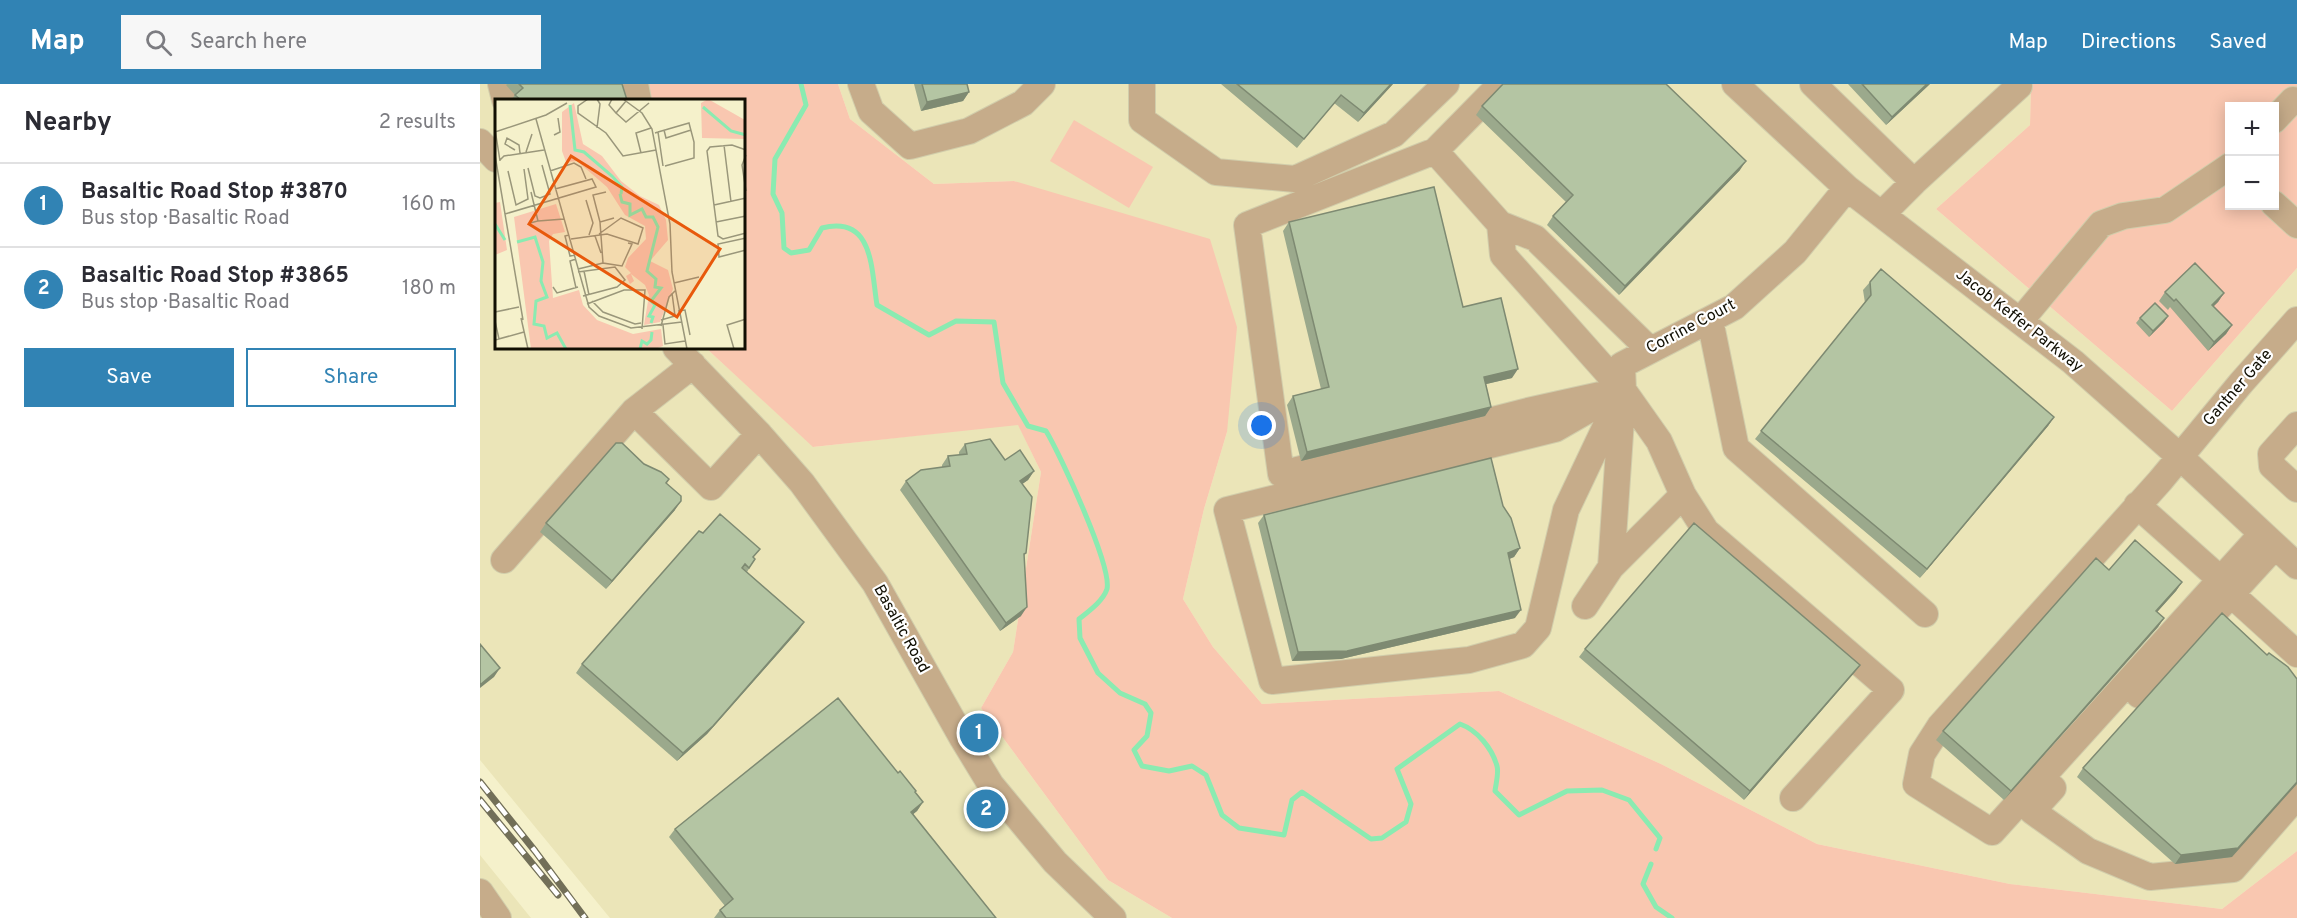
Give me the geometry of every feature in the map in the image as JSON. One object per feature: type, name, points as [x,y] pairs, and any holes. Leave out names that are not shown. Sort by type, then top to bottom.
[{"type":"street","points":[[501,84],[505,99]]},
{"type":"street","points":[[635,84],[638,99]]},
{"type":"street","points":[[861,84],[871,111],[910,146],[969,131],[1023,103],[1042,84]]},
{"type":"street","points":[[1142,84],[1142,120],[1216,172],[1295,179],[1395,134],[1446,84]]},
{"type":"street","points":[[1501,84],[1435,151],[1247,225],[1281,474],[1528,411],[1623,390]]},
{"type":"street","name":"Jacob Keffer Parkway","points":[[1735,84],[1847,188],[2073,362],[2179,456],[2297,566]]},
{"type":"street","points":[[1813,84],[1914,182]]},
{"type":"street","points":[[1882,214],[2019,86]]},
{"type":"street","points":[[2279,115],[2293,100]]},
{"type":"street","points":[[1435,151],[1500,224],[1535,238],[1649,350]]},
{"type":"street","points":[[2020,321],[2101,224],[2122,216],[2165,210],[2225,169]]},
{"type":"street","name":"Corrine Court","points":[[1623,390],[1622,365],[1734,308],[1795,252],[1847,188]]},
{"type":"street","points":[[2279,209],[2297,225]]},
{"type":"street","points":[[1500,224],[1503,255],[1623,390],[1659,441],[1683,495],[1706,531],[1891,690],[1793,798]]},
{"type":"street","points":[[1710,320],[1736,448],[1925,615]]},
{"type":"street","name":"Gantner Gate","points":[[2226,587],[1992,832],[1916,784],[1922,754],[1940,726],[2160,481],[2297,320]]},
{"type":"street","points":[[504,560],[634,411],[685,357]]},
{"type":"street","name":"Basaltic Road","points":[[685,357],[759,434],[802,483],[875,583],[963,739],[992,785],[1055,862],[1113,918]]},
{"type":"street","points":[[1623,390],[1566,510],[1538,628],[1523,645],[1469,660],[1272,681],[1227,510],[1556,429],[1623,390]]},
{"type":"street","points":[[1611,567],[1623,390]]},
{"type":"street","points":[[634,411],[711,487],[759,434]]},
{"type":"street","points":[[2297,425],[2271,454],[2272,466],[2297,489]]},
{"type":"street","points":[[1585,606],[1611,567],[1683,495]]},
{"type":"street","points":[[2137,505],[2297,654]]},
{"type":"street","points":[[2269,540],[2032,811],[2088,851],[2150,877],[2233,869],[2297,796]]},
{"type":"street","points":[[480,892],[498,918]]},
{"type":"shaded area","points":[[480,84],[632,84],[636,99],[495,99],[495,350],[708,350],[814,447],[1018,424],[1041,472],[1013,652],[981,708],[1108,880],[1172,918],[610,918],[480,760]]},
{"type":"shaded area","points":[[632,84],[838,84],[850,119],[934,184],[1014,181],[1210,239],[1237,327],[1227,432],[1204,509],[1183,599],[1213,647],[1262,704],[1499,691],[1661,764],[1817,844],[2010,884],[2222,909],[2297,851],[2297,918],[1172,918],[1108,880],[981,708],[1013,652],[1041,472],[1018,425],[813,447],[708,350],[746,350],[746,99],[636,99]]},
{"type":"shaded area","points":[[838,84],[2031,84],[2030,125],[1936,209],[2172,411],[2297,268],[2297,851],[2222,909],[2010,884],[1817,844],[1661,764],[1499,691],[1262,704],[1213,647],[1183,599],[1204,509],[1227,432],[1015,181],[934,184],[850,119]]},
{"type":"shaded area","points":[[2031,84],[2297,84],[2297,268],[2172,411],[1936,209],[2030,125]]},
{"type":"shaded area","points":[[1074,120],[1153,167],[1129,208],[1050,161]]},
{"type":"shaded area","points":[[480,855],[531,918],[480,918]]},
{"type":"building","points":[[519,84],[622,84],[627,99],[520,99],[515,95],[523,88]]},
{"type":"building","points":[[922,84],[967,84],[969,92],[927,102]]},
{"type":"building","points":[[1237,84],[1391,84],[1364,113],[1341,95],[1304,139]]},
{"type":"building","points":[[1503,84],[1666,84],[1746,161],[1625,286],[1553,216],[1573,195],[1482,106]]},
{"type":"building","points":[[1862,84],[1927,84],[1892,117]]},
{"type":"building","points":[[1434,187],[1463,307],[1501,298],[1518,369],[1484,377],[1491,407],[1307,452],[1293,396],[1329,387],[1289,222]]},
{"type":"building","points":[[2195,263],[2224,293],[2212,305],[2232,325],[2214,342],[2176,299],[2174,301],[2165,292]]},
{"type":"building","points":[[1881,269],[2054,417],[1927,569],[1761,431],[1871,295],[1870,282]]},
{"type":"building","points":[[2155,303],[2168,316],[2153,331],[2140,318]]},
{"type":"building","points":[[990,439],[1005,460],[1020,450],[1034,471],[1020,481],[1032,497],[1026,553],[1024,554],[1027,607],[1006,623],[906,481],[921,470],[950,466],[948,456],[967,454],[965,444]]},
{"type":"building","points":[[616,443],[622,443],[644,464],[661,472],[669,479],[666,483],[681,496],[681,501],[612,581],[546,523]]},
{"type":"building","points":[[1491,458],[1503,506],[1511,518],[1520,548],[1508,553],[1521,610],[1347,651],[1298,652],[1264,515]]},
{"type":"building","points":[[720,514],[760,549],[753,557],[755,559],[749,568],[745,564],[742,568],[804,622],[713,726],[683,753],[582,664],[699,531],[703,533]]},
{"type":"building","points":[[1694,523],[1860,665],[1750,791],[1585,649]]},
{"type":"building","points":[[2135,540],[2182,582],[2156,611],[2164,618],[2011,791],[1943,731],[2096,558],[2109,570]]},
{"type":"building","points":[[2222,613],[2267,655],[2269,653],[2288,667],[2297,679],[2297,782],[2238,848],[2181,855],[2083,768]]},
{"type":"building","points":[[480,644],[500,668],[480,685]]},
{"type":"building","points":[[838,698],[898,773],[900,771],[916,791],[923,802],[911,812],[996,918],[726,918],[720,910],[733,899],[675,829]]},
{"type":"waterway","points":[[801,84],[806,105],[775,159],[773,194],[782,213],[784,248],[791,253],[809,250],[822,228],[839,226],[852,229],[861,237],[867,248],[877,305],[929,335],[956,321],[994,322],[1003,383],[1028,426],[1046,431],[1073,485],[1102,558],[1107,589],[1099,602],[1079,619],[1080,638],[1098,673],[1120,693],[1145,704],[1151,713],[1147,736],[1134,750],[1142,766],[1169,771],[1192,766],[1206,775],[1222,815],[1239,828],[1284,835],[1292,800],[1302,792],[1371,839],[1382,838],[1406,822],[1411,804],[1397,769],[1460,724],[1478,735],[1488,746],[1498,769],[1495,791],[1519,815],[1567,791],[1602,790],[1629,800],[1660,838],[1656,849]]},
{"type":"waterway","points":[[1651,864],[1643,884],[1656,907],[1672,918]]},
{"type":"railway","points":[[480,782],[585,918]]},
{"type":"railway","points":[[480,800],[558,895]]},
{"type":"place","name":"Basaltic Road Stop #3870","points":[[979,733]]},
{"type":"place","name":"Basaltic Road Stop #3865","points":[[986,809]]}]
